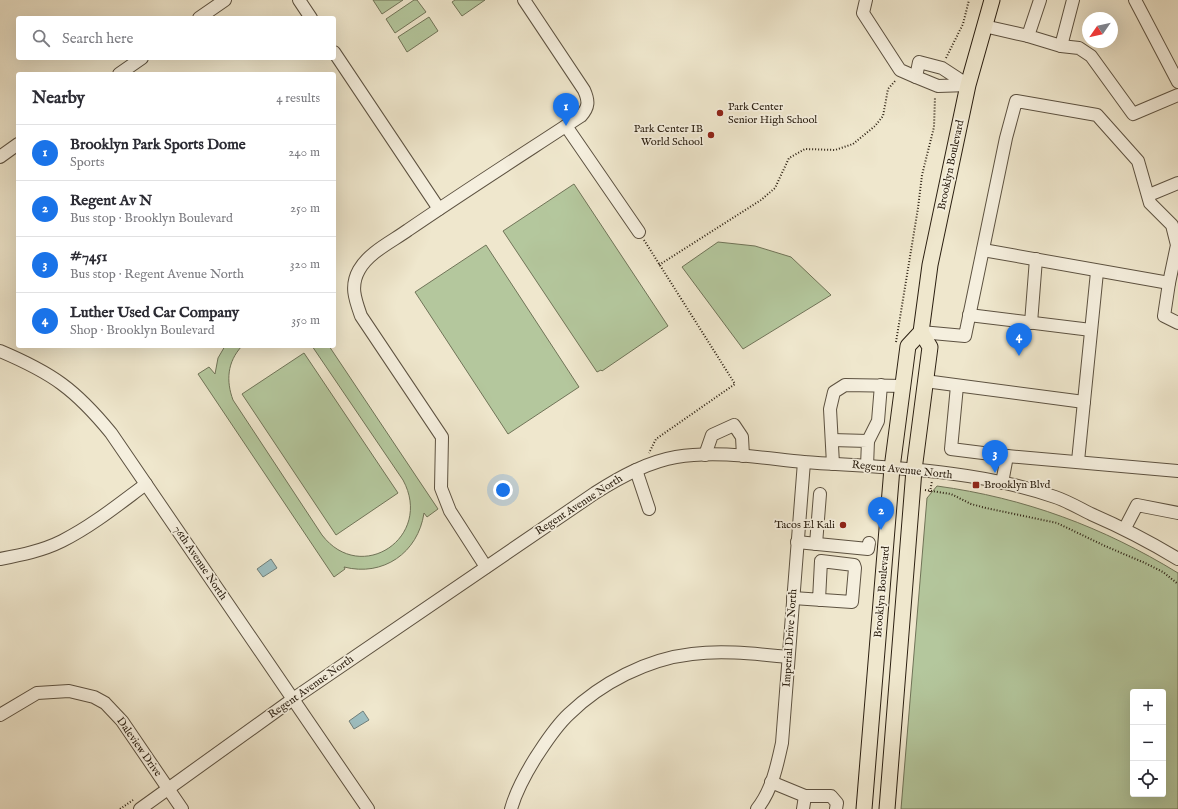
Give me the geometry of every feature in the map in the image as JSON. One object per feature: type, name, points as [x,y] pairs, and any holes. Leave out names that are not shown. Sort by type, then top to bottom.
[{"type":"main road","name":"Brooklyn Boulevard","points":[[864,809],[892,468],[904,386],[908,346],[921,332],[930,265],[968,85],[992,0]]},
{"type":"main road","name":"Brooklyn Boulevard","points":[[887,809],[914,470],[930,347],[921,332]]},
{"type":"street","points":[[202,16],[225,0]]},
{"type":"street","points":[[299,0],[310,16]]},
{"type":"street","points":[[486,567],[450,511],[441,488],[442,437],[361,316],[354,296],[354,280],[360,268],[370,257],[439,209],[566,126],[586,110],[588,98],[584,90],[524,0]]},
{"type":"street","points":[[866,0],[862,13],[900,70],[938,86],[968,85]]},
{"type":"street","points":[[1028,36],[1040,0]]},
{"type":"street","points":[[1061,46],[1073,0]]},
{"type":"street","points":[[1135,0],[1178,82]]},
{"type":"street","points":[[984,26],[1028,36],[1061,46],[1079,48],[1091,56],[1133,114],[1178,95]]},
{"type":"street","points":[[336,55],[439,209]]},
{"type":"street","points":[[122,72],[139,60]]},
{"type":"street","points":[[916,77],[919,62],[942,68],[968,85]]},
{"type":"street","points":[[921,332],[965,336],[1006,138],[1016,101],[1097,115],[1138,161],[1150,203],[1172,226],[1177,246],[1164,316],[1178,323]]},
{"type":"street","points":[[566,126],[639,232]]},
{"type":"street","points":[[0,157],[16,145]]},
{"type":"street","points":[[1148,195],[1178,183]]},
{"type":"street","points":[[983,250],[1036,259],[1097,272],[1169,283]]},
{"type":"street","points":[[1031,322],[1036,259]]},
{"type":"street","points":[[1078,462],[1097,272]]},
{"type":"street","points":[[969,315],[1091,330]]},
{"type":"street","name":"76th Avenue North","points":[[0,351],[44,371],[75,394],[92,409],[111,433],[368,809]]},
{"type":"street","points":[[925,381],[1084,402]]},
{"type":"street","points":[[833,464],[830,409],[834,392],[845,385],[904,386]]},
{"type":"street","points":[[867,466],[868,441],[878,422],[882,385]]},
{"type":"street","points":[[957,386],[951,449],[1007,456],[1178,471]]},
{"type":"street","points":[[705,455],[712,435],[734,425],[742,437],[743,456]]},
{"type":"street","points":[[832,440],[868,441]]},
{"type":"street","name":"Regent Avenue North","points":[[140,809],[293,699],[595,493],[641,468],[671,458],[705,455],[743,456],[914,470],[1002,483],[1056,497],[1125,528],[1178,559]]},
{"type":"street","points":[[1002,483],[1007,456]]},
{"type":"street","name":"Imperial Drive North","points":[[756,809],[771,782],[777,766],[782,743],[804,462]]},
{"type":"street","points":[[641,468],[649,509]]},
{"type":"street","points":[[0,559],[37,551],[61,542],[84,528],[146,484]]},
{"type":"street","points":[[816,544],[820,494]]},
{"type":"street","points":[[1125,528],[1137,505],[1178,512]]},
{"type":"street","points":[[797,542],[868,549],[869,543]]},
{"type":"street","points":[[793,598],[819,600],[852,602],[855,568],[850,564],[821,561],[819,600]]},
{"type":"street","points":[[511,809],[530,766],[552,732],[583,701],[610,684],[656,662],[691,654],[723,652],[788,657]]},
{"type":"street","name":"Daleview Drive","points":[[0,715],[37,693],[69,691],[94,697],[105,703],[122,721],[182,809]]},
{"type":"street","points":[[771,782],[805,796],[830,796],[837,803],[836,809]]},
{"type":"street","points":[[803,809],[805,796]]},
{"type":"path","points":[[942,68],[948,50],[963,24],[969,0]]},
{"type":"path","points":[[659,265],[762,200],[775,188],[789,158],[805,149],[835,150],[852,144],[875,126],[883,116],[888,89],[892,82],[897,79]]},
{"type":"path","points":[[895,346],[922,175],[934,127],[934,99],[938,86]]},
{"type":"path","points":[[639,232],[735,384],[656,439],[641,468]]},
{"type":"path","points":[[922,488],[930,492],[951,494],[971,504],[986,508],[1057,523],[1163,572],[1178,584]]},
{"type":"green space","points":[[373,0],[403,0],[382,14]]},
{"type":"green space","points":[[414,0],[417,0],[426,12],[395,33],[386,19]]},
{"type":"green space","points":[[455,0],[485,0],[462,16],[452,2]]},
{"type":"green space","points":[[429,17],[438,31],[407,52],[398,37]]},
{"type":"green space","points":[[574,184],[668,326],[602,371],[597,372],[503,231]]},
{"type":"green space","points":[[718,242],[755,246],[791,257],[831,295],[743,349],[682,267]]},
{"type":"green space","points":[[486,245],[579,387],[508,434],[415,292]]},
{"type":"green space","points":[[224,348],[240,348],[233,359],[229,372],[229,386],[233,400],[322,535],[338,550],[355,556],[373,555],[389,548],[401,536],[409,520],[410,501],[403,480],[313,348],[330,348],[438,509],[427,517],[424,513],[414,540],[406,550],[396,559],[385,565],[358,569],[344,567],[345,569],[334,577],[198,374],[209,367],[215,374],[218,358]]},
{"type":"green space","points":[[304,353],[398,493],[336,535],[242,394]]},
{"type":"green space","points":[[937,486],[1001,498],[1062,517],[1092,528],[1121,542],[1178,573],[1178,809],[901,809],[927,498]]},
{"type":"water","points":[[271,559],[277,568],[263,577],[257,569]]},
{"type":"water","points":[[363,711],[369,720],[354,729],[349,721]]},
{"type":"place","name":"Park Center Senior High School","points":[[720,113]]},
{"type":"place","name":"Brooklyn Park Sports Dome","points":[[566,126]]},
{"type":"place","name":"Park Center IB World School","points":[[711,135]]},
{"type":"place","name":"Luther Used Car Company","points":[[1019,356]]},
{"type":"place","name":"#7451","points":[[995,473]]},
{"type":"place","name":"Brooklyn Blvd","points":[[976,485]]},
{"type":"place","name":"Tacos El Kali","points":[[843,525]]},
{"type":"place","name":"Regent Av N","points":[[881,530]]}]
